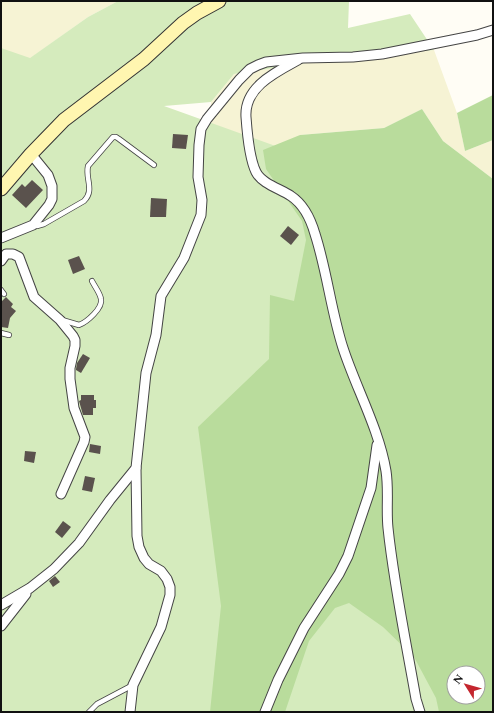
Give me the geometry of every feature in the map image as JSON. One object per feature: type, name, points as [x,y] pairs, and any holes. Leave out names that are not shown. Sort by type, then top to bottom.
[{"type":"main road","points":[[1,189],[31,154],[64,120],[144,59],[183,23],[197,13],[219,1]]},
{"type":"street","points":[[130,712],[133,685],[159,632],[170,595],[170,587],[164,574],[144,558],[136,536],[136,468],[146,373],[156,335],[161,296],[184,258],[201,215],[202,200],[198,177],[201,129],[207,119],[239,80],[250,69],[266,62],[303,58],[353,57],[382,54],[477,35],[493,30]]},
{"type":"street","points":[[303,58],[273,74],[257,88],[249,99],[246,115],[249,148],[256,172],[265,181],[292,197],[307,214],[315,234],[330,300],[343,347],[383,456],[386,473],[388,527],[393,565],[416,699],[420,712]]},
{"type":"street","points":[[1,238],[33,225],[49,205],[53,193],[52,186],[48,175],[31,154]]},
{"type":"street","points":[[1,261],[6,254],[13,254],[18,257],[34,297],[60,320],[75,340],[70,368],[70,379],[74,408],[85,437],[61,494]]},
{"type":"street","points":[[265,712],[278,680],[304,628],[339,574],[348,556],[371,488],[378,442]]},
{"type":"street","points":[[1,605],[30,588],[54,569],[79,544],[110,500],[136,468]]},
{"type":"street","points":[[1,626],[30,588]]},
{"type":"lane","points":[[33,225],[37,226],[44,224],[88,197],[90,190],[87,171],[88,166],[113,137],[116,136],[154,165]]},
{"type":"lane","points":[[60,320],[79,325],[90,318],[102,302],[101,297],[92,282]]},
{"type":"lane","points":[[1,334],[9,335]]},
{"type":"lane","points":[[88,712],[97,704],[133,685]]},
{"type":"shaded area","points":[[1,1],[118,1],[88,17],[11,72],[1,127]]},
{"type":"shaded area","points":[[434,50],[457,113],[465,151],[493,140],[493,179],[443,141],[422,109],[384,128],[300,135],[1,712],[1,476],[208,219],[211,102],[234,74],[306,63]]},
{"type":"green space","points":[[118,1],[349,1],[348,28],[410,14],[434,50],[306,63],[234,74],[211,102],[164,106],[281,148],[475,665],[446,665],[446,705],[486,705],[486,693],[493,712],[1,712],[1,48],[30,58],[88,17]]},
{"type":"green space","points":[[493,95],[493,140],[465,151],[457,113]]},
{"type":"green space","points":[[422,109],[443,141],[493,179],[493,712],[439,712],[436,698],[414,657],[383,627],[349,603],[335,608],[309,641],[285,712],[210,712],[221,606],[198,427],[269,359],[270,295],[294,301],[306,240],[302,221],[266,169],[263,150],[300,135],[384,128]]},
{"type":"building","points":[[173,134],[188,135],[186,149],[172,148]]},
{"type":"building","points":[[32,180],[43,190],[26,208],[12,195],[22,184],[25,187]]},
{"type":"building","points":[[151,198],[167,199],[166,217],[150,217]]},
{"type":"building","points":[[288,226],[299,235],[291,245],[280,236]]},
{"type":"building","points":[[79,256],[85,269],[73,274],[68,260]]},
{"type":"building","points":[[6,297],[13,304],[11,307],[16,311],[10,318],[8,328],[1,327],[1,302]]},
{"type":"building","points":[[83,354],[90,358],[81,373],[76,369],[77,363]]},
{"type":"building","points":[[81,395],[94,395],[94,400],[96,400],[96,408],[93,408],[93,415],[83,415],[79,401],[81,400]]},
{"type":"building","points":[[90,444],[101,446],[100,454],[89,452]]},
{"type":"building","points":[[25,451],[36,452],[34,463],[24,461]]},
{"type":"building","points":[[85,476],[95,478],[92,492],[82,490]]},
{"type":"building","points":[[63,521],[71,527],[62,538],[55,532]]},
{"type":"building","points":[[55,576],[60,582],[53,587],[49,581]]}]
